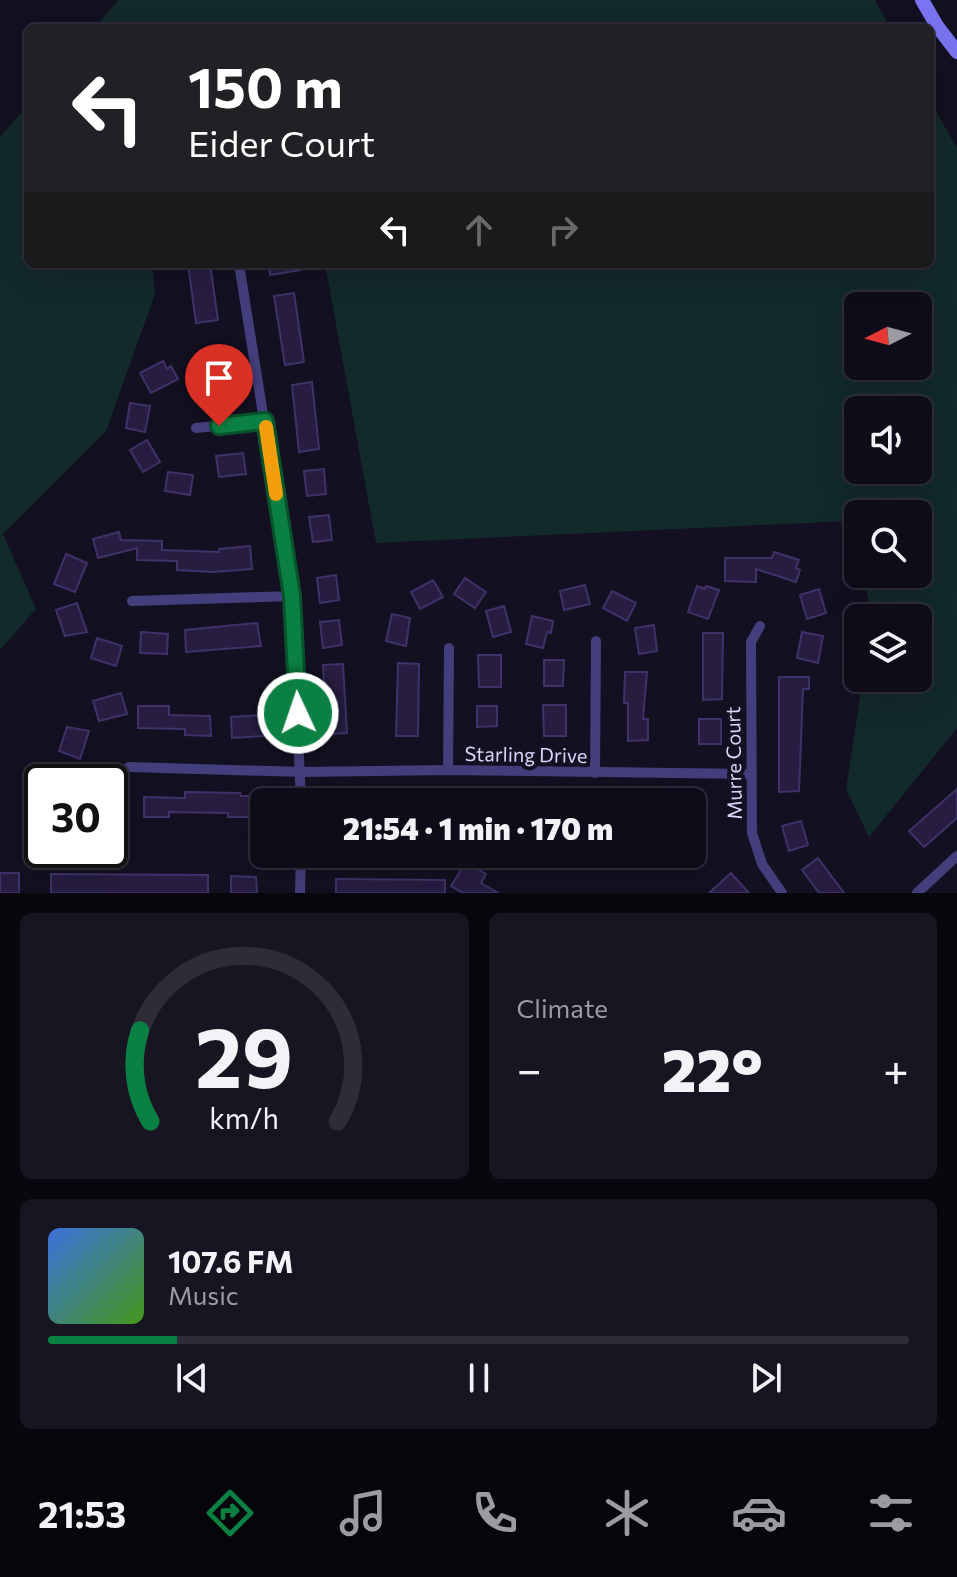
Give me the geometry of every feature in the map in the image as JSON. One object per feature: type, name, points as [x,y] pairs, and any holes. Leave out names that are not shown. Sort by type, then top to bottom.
[{"type":"main road","points":[[922,0],[957,52]]},
{"type":"street","points":[[240,268],[292,596],[301,788]]},
{"type":"street","points":[[196,428],[265,421]]},
{"type":"street","points":[[132,601],[292,596]]},
{"type":"street","name":"Murre Court","points":[[760,626],[751,642],[752,833],[762,864],[782,893]]},
{"type":"street","points":[[595,773],[596,641]]},
{"type":"street","points":[[448,770],[449,648]]},
{"type":"street","name":"Starling Drive","points":[[129,767],[302,772],[448,770],[750,774]]},
{"type":"street","points":[[917,893],[957,856]]},
{"type":"street","points":[[300,893],[301,868]]},
{"type":"green space","points":[[119,0],[875,0],[888,24],[98,24]]},
{"type":"green space","points":[[934,108],[957,148],[957,728],[869,837],[846,789],[861,692],[932,692],[932,604],[869,604],[866,588],[932,588],[932,500],[844,500],[844,521],[376,543],[326,268],[934,268]]},
{"type":"green space","points":[[24,110],[24,268],[152,268],[155,294],[106,431],[3,534],[36,609],[0,650],[0,137]]},
{"type":"building","points":[[189,268],[211,268],[218,320],[196,323]]},
{"type":"building","points":[[269,268],[301,268],[301,270],[270,275]]},
{"type":"building","points":[[294,293],[304,362],[285,365],[274,296]]},
{"type":"building","points":[[163,361],[167,369],[171,366],[178,379],[151,393],[140,373]]},
{"type":"building","points":[[228,365],[231,385],[195,390],[193,370]]},
{"type":"building","points":[[312,382],[319,449],[299,452],[292,385]]},
{"type":"building","points":[[130,403],[150,406],[145,432],[126,428]]},
{"type":"building","points":[[147,440],[160,462],[143,472],[130,450]]},
{"type":"building","points":[[243,453],[246,474],[219,477],[216,456]]},
{"type":"building","points":[[324,469],[326,494],[307,496],[304,471]]},
{"type":"building","points":[[168,472],[193,475],[190,495],[165,491]]},
{"type":"building","points":[[329,515],[332,540],[313,542],[309,517]]},
{"type":"building","points":[[119,532],[121,540],[162,541],[162,550],[219,552],[219,549],[250,546],[252,569],[213,572],[177,570],[177,561],[137,560],[137,548],[98,558],[93,539]]},
{"type":"building","points":[[774,552],[799,560],[796,582],[756,569],[756,582],[725,581],[725,558],[772,558]]},
{"type":"building","points":[[66,554],[87,563],[75,592],[54,584]]},
{"type":"building","points":[[336,575],[339,600],[320,603],[317,578]]},
{"type":"building","points":[[465,578],[486,592],[475,608],[454,594]]},
{"type":"building","points":[[433,580],[443,597],[420,609],[411,592]]},
{"type":"building","points":[[585,585],[590,604],[564,610],[560,591]]},
{"type":"building","points":[[697,586],[719,590],[708,619],[688,612]]},
{"type":"building","points":[[819,589],[826,613],[807,619],[800,595]]},
{"type":"building","points":[[612,591],[636,603],[627,621],[603,608]]},
{"type":"building","points":[[77,603],[87,632],[65,636],[56,610]]},
{"type":"building","points":[[504,606],[511,632],[493,637],[486,611]]},
{"type":"building","points":[[392,614],[410,618],[406,646],[386,641]]},
{"type":"building","points":[[532,616],[553,621],[543,648],[526,644]]},
{"type":"building","points":[[339,620],[342,645],[323,648],[320,622]]},
{"type":"building","points":[[257,623],[261,646],[186,652],[185,630]]},
{"type":"building","points":[[654,625],[657,651],[639,654],[635,628]]},
{"type":"building","points":[[141,632],[168,634],[167,654],[140,653]]},
{"type":"building","points":[[802,632],[823,636],[818,663],[797,658]]},
{"type":"building","points":[[703,633],[723,633],[722,699],[703,700]]},
{"type":"building","points":[[97,638],[122,646],[116,666],[91,658]]},
{"type":"building","points":[[478,655],[501,655],[501,687],[479,687]]},
{"type":"building","points":[[544,660],[564,660],[563,686],[544,686]]},
{"type":"building","points":[[398,663],[419,664],[418,736],[396,736]]},
{"type":"building","points":[[343,664],[347,733],[327,734],[323,665]]},
{"type":"building","points":[[625,672],[647,672],[643,719],[648,719],[648,740],[628,741]]},
{"type":"building","points":[[779,677],[809,677],[809,689],[803,689],[799,791],[779,792]]},
{"type":"building","points":[[121,693],[127,714],[99,721],[93,701]]},
{"type":"building","points":[[543,705],[566,705],[566,736],[544,736]]},
{"type":"building","points":[[138,706],[169,706],[169,715],[210,716],[211,736],[185,735],[185,729],[138,728]]},
{"type":"building","points":[[477,706],[497,706],[497,726],[477,727]]},
{"type":"building","points":[[262,715],[263,736],[232,738],[231,717]]},
{"type":"building","points":[[699,719],[721,719],[721,744],[699,744]]},
{"type":"building","points":[[67,727],[89,731],[80,759],[59,751]]},
{"type":"building","points":[[957,789],[957,818],[924,847],[909,831]]},
{"type":"building","points":[[185,792],[240,793],[241,796],[250,796],[250,817],[228,817],[228,813],[169,812],[169,817],[144,817],[144,797],[185,798]]},
{"type":"building","points":[[801,821],[808,845],[789,851],[782,826]]},
{"type":"building","points":[[818,858],[844,893],[819,893],[802,870]]},
{"type":"building","points":[[462,868],[476,868],[486,874],[481,883],[498,893],[463,893],[451,886]]},
{"type":"building","points":[[0,873],[19,873],[19,893],[0,893]]},
{"type":"building","points":[[731,873],[749,893],[709,893]]},
{"type":"building","points":[[51,874],[208,875],[208,893],[51,893]]},
{"type":"building","points":[[231,876],[256,877],[257,893],[231,893]]},
{"type":"building","points":[[336,879],[445,880],[445,893],[336,893]]},
{"type":"slow traffic","points":[[266,427],[276,494]]},
{"type":"route","points":[[219,426],[265,421],[292,596],[298,713]]}]
